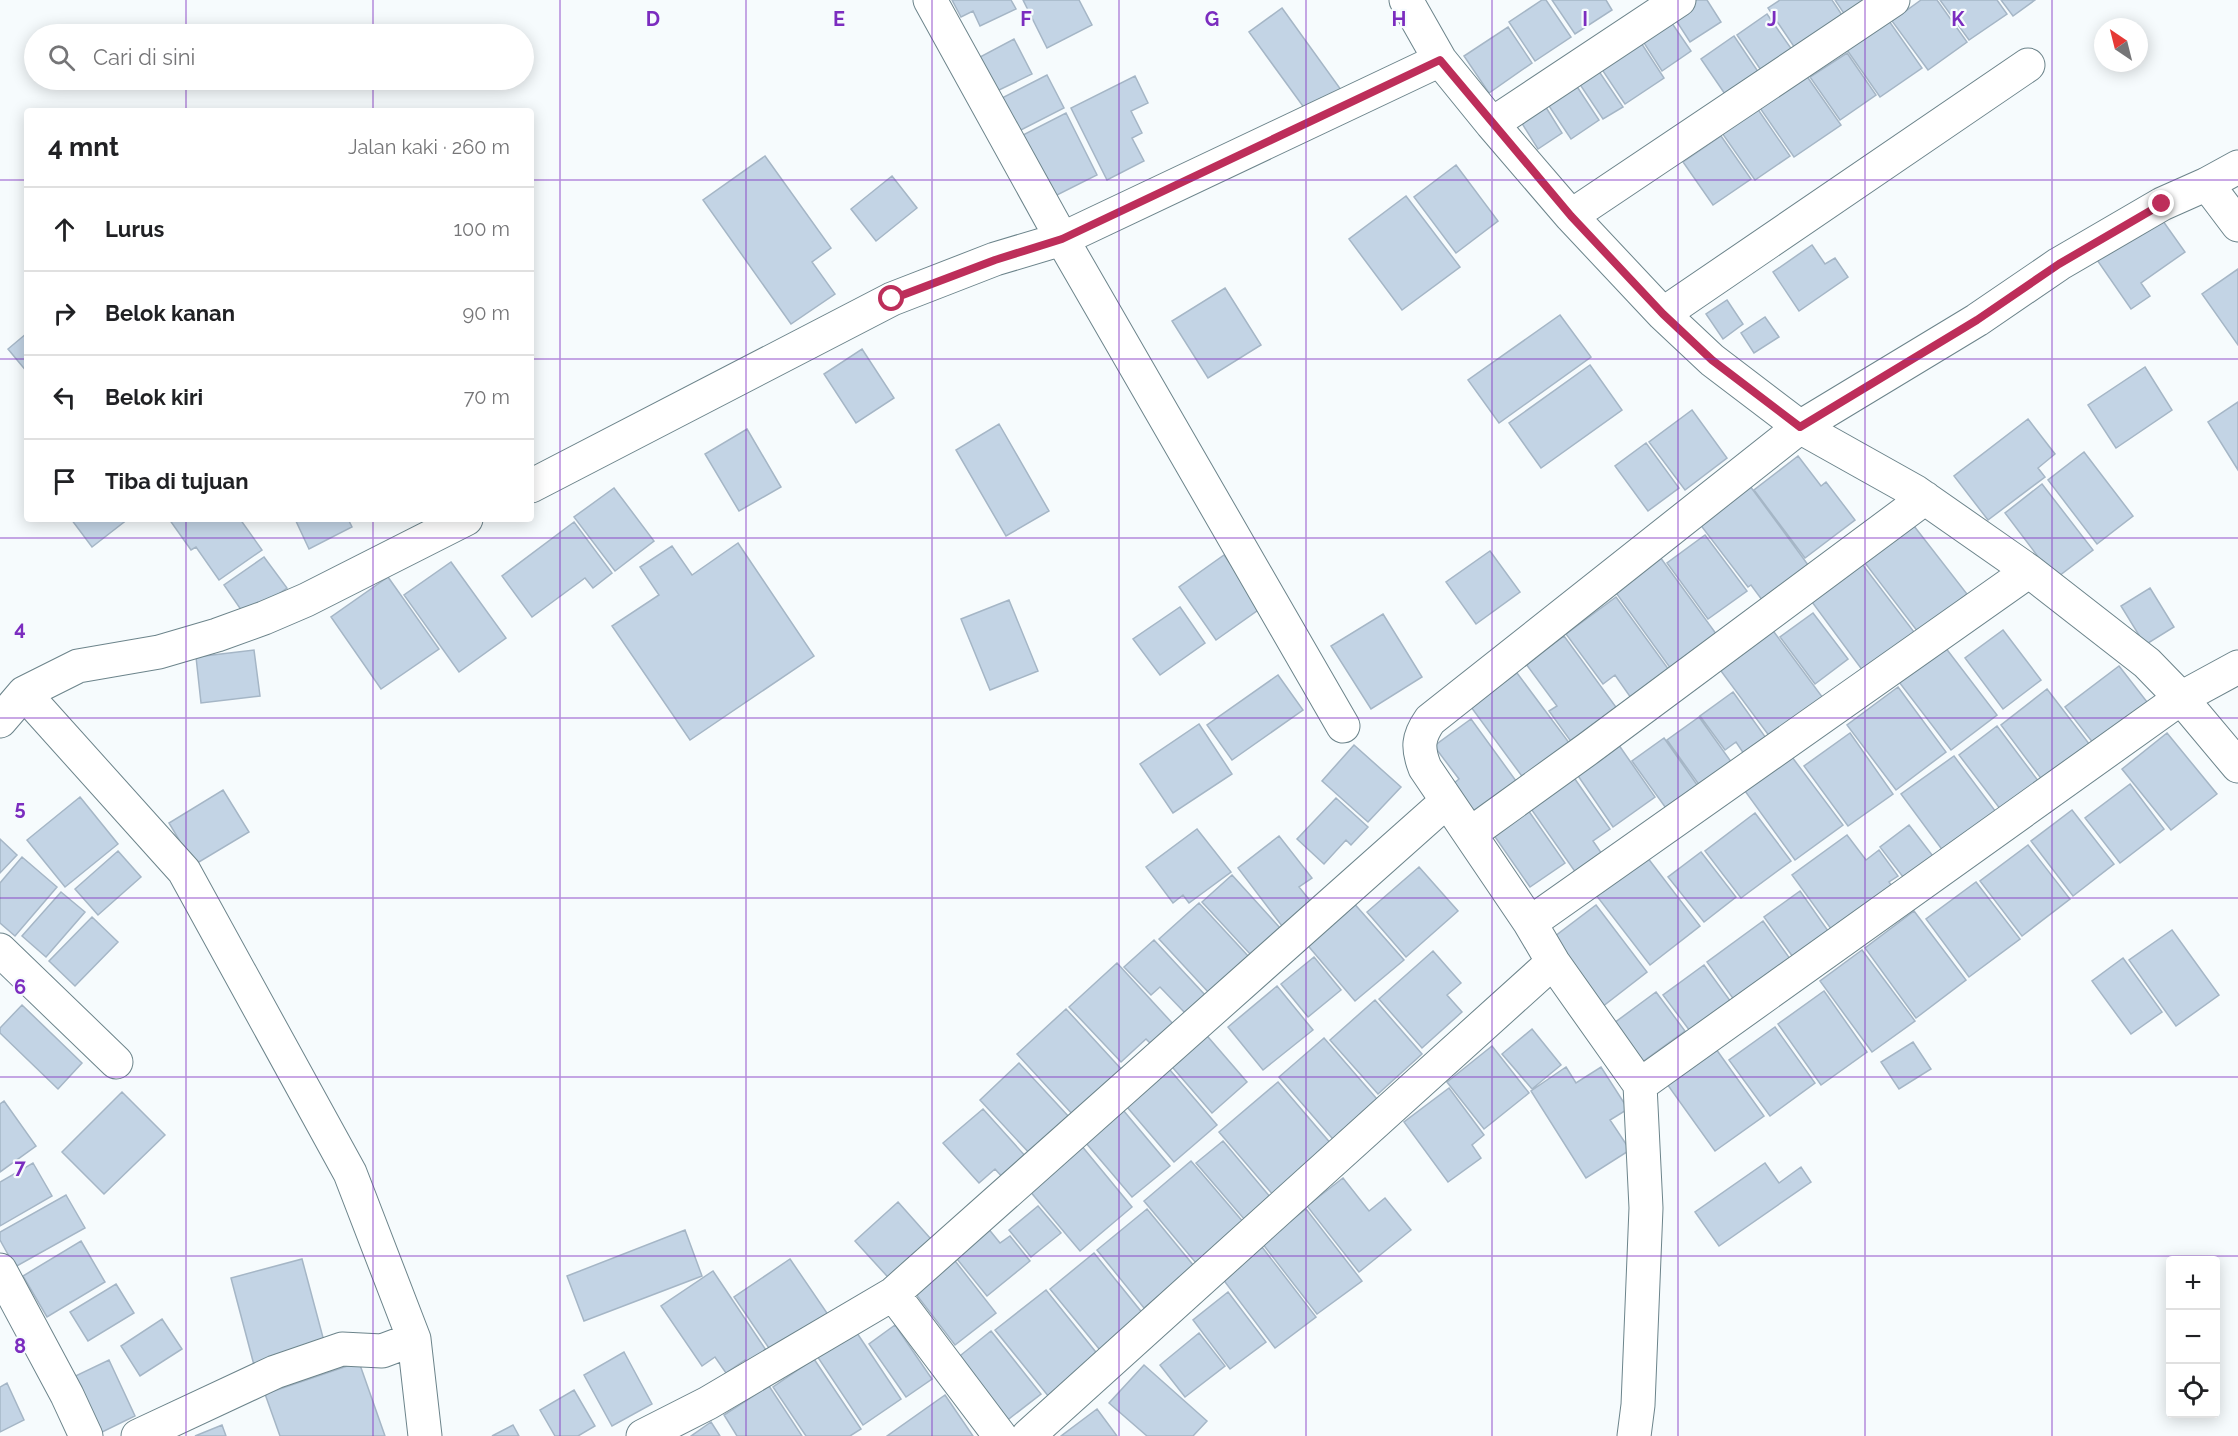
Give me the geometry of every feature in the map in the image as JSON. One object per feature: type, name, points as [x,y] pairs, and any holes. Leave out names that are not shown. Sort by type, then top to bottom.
[{"type":"street","points":[[930,0],[1062,239],[1343,726]]},
{"type":"street","points":[[1406,0],[1440,60],[1492,124],[1571,216],[1663,314],[1712,360],[1800,427],[1924,498],[2029,571],[2147,663],[2181,698],[2238,766]]},
{"type":"street","points":[[1492,124],[1679,0]]},
{"type":"street","points":[[1571,216],[1893,0]]},
{"type":"street","points":[[534,484],[892,299],[995,260],[1062,239],[1440,60]]},
{"type":"street","points":[[1663,314],[2028,65]]},
{"type":"street","points":[[1634,1436],[1638,1405],[1647,1208],[1640,1085],[1553,962],[1530,923],[1425,768],[1419,754],[1418,741],[1422,731],[1430,720],[1800,427],[1977,320],[2059,264],[2162,204],[2207,184],[2238,166]]},
{"type":"street","points":[[2207,184],[2238,225]]},
{"type":"street","points":[[1470,834],[1924,498]]},
{"type":"street","points":[[0,721],[24,693],[78,666],[159,652],[218,635],[264,618],[306,600],[460,522]]},
{"type":"street","points":[[1530,923],[2029,571]]},
{"type":"street","points":[[1640,1085],[2181,698],[2238,667]]},
{"type":"street","points":[[24,693],[184,871],[350,1173],[414,1339],[425,1436]]},
{"type":"street","points":[[643,1436],[708,1403],[893,1294],[1447,801]]},
{"type":"street","points":[[0,950],[116,1062]]},
{"type":"street","points":[[1028,1436],[1553,962]]},
{"type":"street","points":[[0,1270],[67,1395],[86,1436]]},
{"type":"street","points":[[893,1294],[1000,1436]]},
{"type":"street","points":[[138,1436],[275,1372],[342,1349],[382,1352],[414,1339]]},
{"type":"building","points":[[952,0],[1011,0],[1016,9],[980,26],[973,11],[961,17]]},
{"type":"building","points":[[1023,0],[1079,0],[1092,25],[1047,48]]},
{"type":"building","points":[[1542,0],[1546,0],[1571,37],[1535,61],[1509,22]]},
{"type":"building","points":[[1552,0],[1606,0],[1612,10],[1575,34]]},
{"type":"building","points":[[1687,0],[1707,0],[1721,22],[1690,42],[1670,11]]},
{"type":"building","points":[[1780,0],[1832,0],[1848,24],[1801,57],[1768,8]]},
{"type":"building","points":[[1835,0],[1883,0],[1851,24]]},
{"type":"building","points":[[1921,0],[1937,0],[1967,42],[1928,70],[1892,21]]},
{"type":"building","points":[[1940,0],[1997,0],[2007,14],[1969,40]]},
{"type":"building","points":[[2001,0],[2035,0],[2013,16]]},
{"type":"building","points":[[1282,8],[1344,94],[1327,106],[1321,98],[1305,109],[1249,32]]},
{"type":"building","points":[[1665,13],[1691,51],[1662,71],[1637,32]]},
{"type":"building","points":[[1767,14],[1797,57],[1763,73],[1737,35]]},
{"type":"building","points":[[1889,21],[1922,68],[1880,97],[1847,50]]},
{"type":"building","points":[[1508,27],[1532,63],[1489,93],[1464,56]]},
{"type":"building","points":[[1636,35],[1664,78],[1625,104],[1597,62]]},
{"type":"building","points":[[1734,36],[1761,76],[1727,97],[1701,59]]},
{"type":"building","points":[[1014,39],[1032,74],[997,91],[980,57]]},
{"type":"building","points":[[1847,53],[1876,95],[1840,120],[1810,77]]},
{"type":"building","points":[[1594,64],[1623,107],[1603,119],[1575,77]]},
{"type":"building","points":[[1047,75],[1064,108],[1017,132],[1000,99]]},
{"type":"building","points":[[1806,75],[1841,125],[1794,157],[1760,108]]},
{"type":"building","points":[[1135,76],[1148,103],[1131,111],[1142,133],[1132,138],[1144,161],[1107,180],[1071,108]]},
{"type":"building","points":[[1572,79],[1599,120],[1571,139],[1543,97]]},
{"type":"building","points":[[1542,101],[1562,133],[1538,149],[1518,117]]},
{"type":"building","points":[[1757,108],[1790,156],[1755,180],[1722,133]]},
{"type":"building","points":[[1066,113],[1097,175],[1053,197],[1021,136]]},
{"type":"building","points":[[1721,136],[1751,179],[1713,205],[1683,162]]},
{"type":"building","points":[[765,156],[831,248],[812,262],[835,294],[791,324],[703,200]]},
{"type":"building","points":[[1456,165],[1498,221],[1456,253],[1414,197]]},
{"type":"building","points":[[892,176],[917,208],[876,241],[851,209]]},
{"type":"building","points":[[1406,196],[1460,267],[1402,310],[1349,239]]},
{"type":"building","points":[[2158,214],[2185,252],[2141,283],[2150,296],[2131,309],[2095,257]]},
{"type":"building","points":[[1812,245],[1825,264],[1835,258],[1848,277],[1799,311],[1773,272]]},
{"type":"building","points":[[2238,269],[2238,345],[2202,294]]},
{"type":"building","points":[[1225,288],[1261,345],[1208,378],[1172,321]]},
{"type":"building","points":[[1727,300],[1743,324],[1723,339],[1706,314]]},
{"type":"building","points":[[1560,315],[1591,357],[1499,423],[1468,380]]},
{"type":"building","points":[[1765,317],[1779,337],[1754,353],[1741,333]]},
{"type":"building","points":[[24,336],[24,368],[8,349]]},
{"type":"building","points":[[862,349],[894,398],[856,423],[824,374]]},
{"type":"building","points":[[1590,365],[1622,410],[1541,468],[1509,423]]},
{"type":"building","points":[[2145,367],[2172,410],[2116,448],[2088,405]]},
{"type":"building","points":[[2238,402],[2238,470],[2208,422]]},
{"type":"building","points":[[1692,410],[1727,458],[1685,490],[1649,442]]},
{"type":"building","points":[[2028,419],[2055,454],[2038,468],[2045,477],[1988,520],[1954,476]]},
{"type":"building","points":[[999,424],[1049,511],[1006,536],[956,450]]},
{"type":"building","points":[[747,429],[781,487],[739,511],[705,454]]},
{"type":"building","points":[[1646,443],[1679,488],[1648,511],[1615,466]]},
{"type":"building","points":[[2084,452],[2133,516],[2097,544],[2048,480]]},
{"type":"building","points":[[1798,456],[1821,486],[1826,482],[1855,520],[1805,558],[1754,490]]},
{"type":"building","points":[[2042,484],[2093,550],[2055,579],[2005,513]]},
{"type":"building","points":[[1750,486],[1814,573],[1768,608],[1751,585],[1748,587],[1699,523]]},
{"type":"building","points":[[614,488],[654,541],[615,571],[574,517]]},
{"type":"building","points":[[73,522],[124,522],[92,547]]},
{"type":"building","points":[[171,522],[242,522],[262,550],[219,580],[196,547],[191,550]]},
{"type":"building","points":[[296,522],[350,522],[352,527],[309,549]]},
{"type":"building","points":[[574,522],[612,573],[593,588],[585,578],[532,617],[502,576]]},
{"type":"building","points":[[1914,526],[1967,594],[1918,632],[1865,563]]},
{"type":"building","points":[[1705,535],[1747,591],[1708,619],[1667,563]]},
{"type":"building","points":[[738,543],[814,656],[690,740],[612,626],[659,595],[640,567],[672,546],[692,575]]},
{"type":"building","points":[[1490,551],[1520,592],[1476,624],[1446,582]]},
{"type":"building","points":[[1224,555],[1261,608],[1216,640],[1179,587]]},
{"type":"building","points":[[264,557],[287,588],[246,617],[224,585]]},
{"type":"building","points":[[1660,557],[1717,635],[1671,669],[1614,590]]},
{"type":"building","points":[[451,562],[506,638],[459,672],[404,595]]},
{"type":"building","points":[[1862,564],[1914,632],[1863,671],[1812,602]]},
{"type":"building","points":[[388,577],[439,649],[381,689],[331,617]]},
{"type":"building","points":[[2150,588],[2174,627],[2145,645],[2121,606]]},
{"type":"building","points":[[1616,597],[1669,670],[1631,698],[1615,675],[1603,684],[1566,634]]},
{"type":"building","points":[[1009,600],[1038,671],[990,690],[961,619]]},
{"type":"building","points":[[1180,607],[1205,643],[1160,675],[1133,639]]},
{"type":"building","points":[[1813,613],[1848,659],[1815,684],[1780,637]]},
{"type":"building","points":[[1383,614],[1422,677],[1371,709],[1331,646]]},
{"type":"building","points":[[1771,628],[1823,698],[1770,737],[1718,667]]},
{"type":"building","points":[[2003,630],[2041,680],[2003,709],[1965,658]]},
{"type":"building","points":[[1564,636],[1621,714],[1575,747],[1549,711],[1557,706],[1526,664]]},
{"type":"building","points":[[1945,647],[1997,715],[1951,750],[1899,682]]},
{"type":"building","points":[[254,650],[260,696],[201,703],[196,657]]},
{"type":"building","points":[[2119,666],[2151,707],[2097,748],[2065,707]]},
{"type":"building","points":[[1517,673],[1570,744],[1524,779],[1471,707]]},
{"type":"building","points":[[1278,675],[1303,710],[1232,760],[1207,725]]},
{"type":"building","points":[[1898,687],[1946,752],[1896,790],[1847,725]]},
{"type":"building","points":[[2047,689],[2090,745],[2043,781],[2001,725]]},
{"type":"building","points":[[1733,692],[1766,738],[1744,754],[1736,742],[1725,750],[1700,716]]},
{"type":"building","points":[[1699,717],[1732,763],[1700,786],[1667,740]]},
{"type":"building","points":[[1471,719],[1519,785],[1478,816],[1453,784],[1459,779],[1434,746]]},
{"type":"building","points":[[1199,724],[1232,774],[1173,813],[1140,764]]},
{"type":"building","points":[[1997,726],[2042,786],[2004,814],[1959,755]]},
{"type":"building","points":[[1850,733],[1893,794],[1848,826],[1804,766]]},
{"type":"building","points":[[2167,733],[2217,794],[2171,830],[2122,769]]},
{"type":"building","points":[[1664,738],[1700,789],[1668,811],[1632,761]]},
{"type":"building","points":[[1616,741],[1655,797],[1613,827],[1574,770]]},
{"type":"building","points":[[1354,745],[1401,787],[1368,822],[1322,781]]},
{"type":"building","points":[[1954,756],[2002,820],[1949,859],[1901,794]]},
{"type":"building","points":[[1792,757],[1843,825],[1795,860],[1745,791]]},
{"type":"building","points":[[1570,772],[1610,829],[1593,841],[1602,854],[1576,873],[1527,803]]},
{"type":"building","points":[[2130,784],[2164,829],[2120,863],[2085,818]]},
{"type":"building","points":[[223,790],[249,832],[194,865],[169,823]]},
{"type":"building","points":[[80,797],[118,844],[65,887],[27,840]]},
{"type":"building","points":[[1336,798],[1368,827],[1351,845],[1346,840],[1324,864],[1297,839]]},
{"type":"building","points":[[1528,810],[1565,863],[1530,887],[1493,834]]},
{"type":"building","points":[[2072,810],[2114,864],[2073,896],[2031,841]]},
{"type":"building","points":[[1755,813],[1791,861],[1741,898],[1705,851]]},
{"type":"building","points":[[1909,825],[1939,864],[1910,886],[1880,847]]},
{"type":"building","points":[[1197,829],[1231,872],[1189,903],[1183,895],[1173,903],[1146,867]]},
{"type":"building","points":[[1847,835],[1866,860],[1879,850],[1898,876],[1889,882],[1897,893],[1837,937],[1792,875]]},
{"type":"building","points":[[1279,836],[1312,878],[1299,887],[1312,903],[1282,926],[1238,868]]},
{"type":"building","points":[[0,839],[17,855],[0,873]]},
{"type":"building","points":[[2028,845],[2070,899],[2022,936],[1980,881]]},
{"type":"building","points":[[118,851],[141,877],[98,915],[75,889]]},
{"type":"building","points":[[1701,852],[1736,897],[1704,922],[1668,877]]},
{"type":"building","points":[[22,857],[57,887],[15,936],[0,923],[0,883]]},
{"type":"building","points":[[1647,857],[1700,926],[1650,965],[1596,895]]},
{"type":"building","points":[[1419,867],[1458,911],[1406,957],[1367,912]]},
{"type":"building","points":[[1232,875],[1280,928],[1251,955],[1202,902]]},
{"type":"building","points":[[1976,882],[2020,939],[1969,977],[1926,919]]},
{"type":"building","points":[[1800,891],[1833,938],[1798,964],[1764,917]]},
{"type":"building","points":[[61,892],[85,912],[46,957],[22,936]]},
{"type":"building","points":[[1351,900],[1404,960],[1355,1001],[1304,941]]},
{"type":"building","points":[[1199,903],[1249,957],[1209,993],[1159,939]]},
{"type":"building","points":[[1596,905],[1647,972],[1602,1007],[1550,940]]},
{"type":"building","points":[[1914,911],[1966,980],[1916,1018],[1865,948]]},
{"type":"building","points":[[92,917],[118,942],[75,986],[49,961]]},
{"type":"building","points":[[1763,921],[1793,963],[1737,1004],[1707,962]]},
{"type":"building","points":[[2172,930],[2219,995],[2176,1026],[2129,960]]},
{"type":"building","points":[[1154,940],[1206,996],[1186,1014],[1160,987],[1151,995],[1124,967]]},
{"type":"building","points":[[1862,950],[1915,1021],[1872,1052],[1820,981]]},
{"type":"building","points":[[1433,951],[1461,983],[1447,995],[1462,1012],[1422,1048],[1379,999]]},
{"type":"building","points":[[1314,957],[1341,990],[1308,1017],[1281,984]]},
{"type":"building","points":[[2123,958],[2162,1012],[2131,1034],[2092,981]]},
{"type":"building","points":[[1117,963],[1174,1025],[1152,1045],[1146,1039],[1121,1062],[1069,1007]]},
{"type":"building","points":[[1704,965],[1731,1002],[1690,1031],[1663,995]]},
{"type":"building","points":[[1277,986],[1313,1030],[1263,1070],[1228,1027]]},
{"type":"building","points":[[1824,991],[1867,1052],[1821,1085],[1778,1024]]},
{"type":"building","points":[[1656,992],[1685,1031],[1638,1065],[1610,1026]]},
{"type":"building","points":[[1375,1000],[1422,1054],[1378,1094],[1330,1040]]},
{"type":"building","points":[[22,1005],[82,1063],[58,1089],[0,1033],[0,1028]]},
{"type":"building","points":[[1066,1009],[1123,1071],[1074,1116],[1017,1054]]},
{"type":"building","points":[[1775,1027],[1815,1083],[1770,1116],[1729,1060]]},
{"type":"building","points":[[1532,1029],[1561,1065],[1532,1089],[1502,1054]]},
{"type":"building","points":[[1202,1030],[1247,1082],[1212,1113],[1167,1061]]},
{"type":"building","points":[[1324,1038],[1383,1106],[1338,1145],[1279,1077]]},
{"type":"building","points":[[1913,1042],[1931,1069],[1899,1089],[1881,1062]]},
{"type":"building","points":[[1492,1046],[1529,1093],[1484,1129],[1447,1082]]},
{"type":"building","points":[[1716,1049],[1764,1116],[1715,1151],[1667,1084]]},
{"type":"building","points":[[1019,1063],[1070,1118],[1031,1155],[980,1100]]},
{"type":"building","points":[[1164,1063],[1217,1125],[1174,1162],[1121,1100]]},
{"type":"building","points":[[1566,1067],[1576,1083],[1601,1067],[1628,1109],[1610,1120],[1630,1150],[1586,1178],[1531,1091]]},
{"type":"building","points":[[1278,1082],[1332,1145],[1274,1196],[1219,1132]]},
{"type":"building","points":[[1449,1088],[1484,1135],[1472,1145],[1481,1158],[1448,1182],[1404,1122]]},
{"type":"building","points":[[122,1092],[165,1135],[104,1194],[62,1152]]},
{"type":"building","points":[[4,1101],[36,1146],[0,1172],[0,1104]]},
{"type":"building","points":[[1118,1104],[1170,1166],[1132,1197],[1080,1136]]},
{"type":"building","points":[[983,1109],[1027,1158],[1004,1179],[995,1169],[979,1183],[943,1143]]},
{"type":"building","points":[[1076,1139],[1132,1207],[1080,1251],[1024,1184]]},
{"type":"building","points":[[1223,1141],[1271,1198],[1245,1220],[1196,1163]]},
{"type":"building","points":[[1191,1161],[1244,1223],[1196,1263],[1144,1201]]},
{"type":"building","points":[[33,1163],[52,1196],[0,1226],[0,1182]]},
{"type":"building","points":[[1765,1163],[1779,1183],[1801,1167],[1811,1182],[1719,1246],[1695,1212]]},
{"type":"building","points":[[1343,1178],[1369,1211],[1385,1198],[1411,1230],[1359,1272],[1307,1206]]},
{"type":"building","points":[[66,1195],[85,1228],[15,1267],[0,1240],[0,1232]]},
{"type":"building","points":[[898,1202],[938,1247],[896,1286],[855,1241]]},
{"type":"building","points":[[1038,1206],[1061,1233],[1031,1257],[1009,1230]]},
{"type":"building","points":[[1147,1209],[1194,1266],[1144,1308],[1097,1250]]},
{"type":"building","points":[[1306,1209],[1362,1281],[1317,1314],[1262,1243]]},
{"type":"building","points":[[987,1227],[1000,1243],[1010,1236],[1030,1261],[987,1296],[953,1254]]},
{"type":"building","points":[[685,1230],[702,1276],[584,1321],[567,1276]]},
{"type":"building","points":[[81,1241],[105,1282],[47,1317],[23,1276]]},
{"type":"building","points":[[1262,1247],[1316,1317],[1275,1348],[1222,1278]]},
{"type":"building","points":[[1094,1253],[1144,1315],[1100,1350],[1050,1289]]},
{"type":"building","points":[[952,1257],[996,1313],[955,1345],[912,1289]]},
{"type":"building","points":[[302,1259],[325,1345],[254,1365],[231,1278]]},
{"type":"building","points":[[790,1259],[829,1316],[773,1354],[734,1297]]},
{"type":"building","points":[[713,1271],[770,1356],[750,1369],[745,1360],[726,1373],[715,1357],[702,1366],[661,1306]]},
{"type":"building","points":[[116,1284],[134,1313],[88,1341],[70,1312]]},
{"type":"building","points":[[1046,1290],[1099,1356],[1049,1397],[995,1330]]},
{"type":"building","points":[[1228,1292],[1266,1342],[1230,1369],[1193,1320]]},
{"type":"building","points":[[162,1319],[182,1349],[140,1376],[121,1346]]},
{"type":"building","points":[[895,1325],[932,1379],[906,1397],[869,1344]]},
{"type":"building","points":[[855,1330],[901,1399],[863,1425],[817,1356]]},
{"type":"building","points":[[991,1331],[1041,1394],[1005,1422],[956,1359]]},
{"type":"building","points":[[1199,1333],[1225,1366],[1185,1397],[1160,1365]]},
{"type":"building","points":[[624,1352],[652,1404],[612,1426],[584,1375]]},
{"type":"building","points":[[814,1359],[861,1429],[850,1436],[806,1436],[773,1387]]},
{"type":"building","points":[[109,1360],[135,1416],[94,1436],[67,1380]]},
{"type":"building","points":[[359,1362],[385,1436],[280,1436],[265,1394]]},
{"type":"building","points":[[1144,1365],[1207,1421],[1193,1436],[1147,1436],[1109,1403]]},
{"type":"building","points":[[7,1383],[24,1420],[0,1432],[0,1387]]},
{"type":"building","points":[[769,1386],[802,1436],[737,1436],[724,1415]]},
{"type":"building","points":[[574,1390],[595,1426],[578,1436],[555,1436],[540,1410]]},
{"type":"building","points":[[945,1395],[973,1436],[887,1436]]},
{"type":"building","points":[[1097,1409],[1117,1436],[1061,1436]]},
{"type":"building","points":[[711,1422],[720,1436],[691,1436]]},
{"type":"building","points":[[222,1425],[226,1436],[195,1436]]},
{"type":"building","points":[[513,1425],[519,1436],[492,1436]]},
{"type":"route","points":[[892,299],[948,276],[1062,239],[1440,60],[1571,216],[1663,314],[1712,360],[1800,427],[1977,320],[2059,264],[2162,204]]}]
